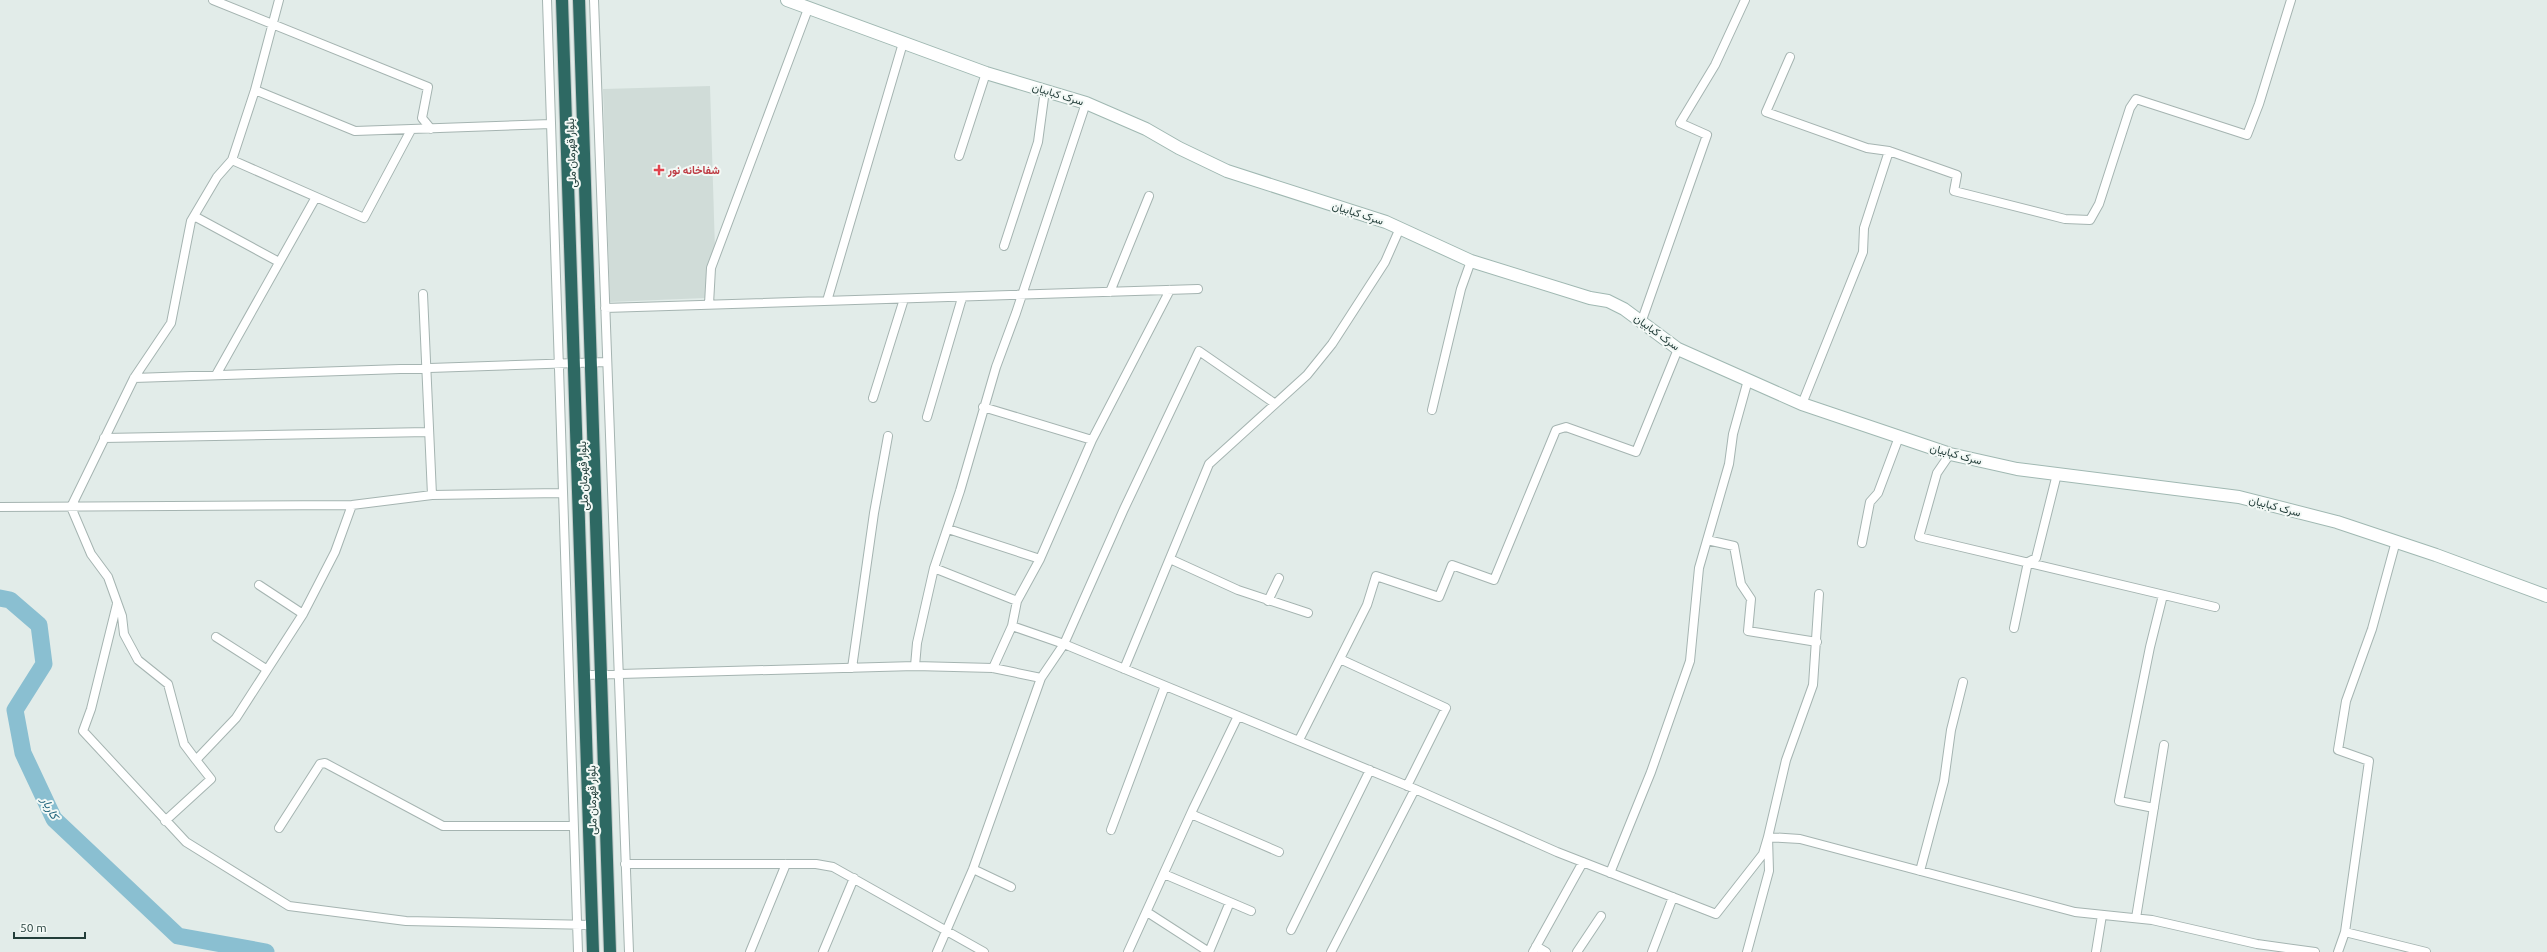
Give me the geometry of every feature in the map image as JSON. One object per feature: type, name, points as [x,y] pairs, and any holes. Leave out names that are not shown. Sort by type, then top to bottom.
[{"type":"highway","name":"بلوار قهرمان ملی","points":[[562,0],[593,952]]},
{"type":"highway","name":"بلوار قهرمان ملی","points":[[579,0],[603,675],[610,952]]},
{"type":"street","points":[[213,0],[428,87],[422,118],[431,129]]},
{"type":"street","points":[[165,821],[211,779],[184,744],[168,684],[138,660],[124,634],[122,616],[108,577],[91,554],[71,507],[134,378],[171,323],[194,216],[217,177],[232,160],[255,90],[279,0]]},
{"type":"street","points":[[547,0],[578,952]]},
{"type":"street","points":[[594,0],[629,952]]},
{"type":"street","name":"سرک کبابیان","points":[[787,0],[808,9],[986,73],[1086,102],[1146,129],[1178,148],[1227,171],[1400,228],[1470,261],[1590,298],[1608,301],[1642,320],[1678,349],[1802,404],[1899,437],[1950,454],[2017,469],[2239,497],[2337,522],[2396,541],[2547,596]]},
{"type":"street","points":[[1642,320],[1707,135],[1680,123],[1715,65],[1745,0]]},
{"type":"street","points":[[1790,57],[1766,112],[1867,148],[1889,151],[1957,175],[1954,191],[2065,219],[2090,220],[2099,204],[2130,108],[2136,99],[2247,135],[2259,104],[2291,0]]},
{"type":"street","points":[[709,304],[711,268],[808,9]]},
{"type":"street","points":[[828,301],[903,43]]},
{"type":"street","points":[[959,156],[986,73]]},
{"type":"street","points":[[255,90],[355,131],[551,124]]},
{"type":"street","points":[[1004,246],[1038,142],[1045,90]]},
{"type":"street","points":[[915,666],[917,643],[934,568],[948,529],[983,407],[1086,102]]},
{"type":"street","points":[[232,160],[364,218],[411,130]]},
{"type":"street","points":[[1802,404],[1863,252],[1864,228],[1889,151]]},
{"type":"street","points":[[1110,292],[1149,196]]},
{"type":"street","points":[[216,375],[316,197]]},
{"type":"street","points":[[194,216],[280,262]]},
{"type":"street","points":[[1124,669],[1210,464],[1307,374],[1332,344],[1385,262],[1400,228]]},
{"type":"street","points":[[1432,410],[1461,288],[1470,261]]},
{"type":"street","points":[[605,308],[962,298],[1198,289]]},
{"type":"street","points":[[993,668],[1012,626],[1018,601],[1040,559],[1092,440],[1170,290]]},
{"type":"street","points":[[423,294],[432,495]]},
{"type":"street","points":[[927,417],[962,298]]},
{"type":"street","points":[[873,398],[904,299]]},
{"type":"street","points":[[1299,740],[1367,605],[1376,576],[1439,597],[1452,565],[1494,580],[1556,430],[1566,427],[1636,452],[1678,349]]},
{"type":"street","points":[[937,952],[948,931],[973,869],[1042,678],[1064,644],[1124,509],[1199,351],[1274,403]]},
{"type":"street","points":[[134,378],[607,362]]},
{"type":"street","points":[[1610,872],[1651,772],[1690,661],[1699,568],[1729,464],[1733,434],[1748,380]]},
{"type":"street","points":[[983,407],[1092,440]]},
{"type":"street","points":[[104,438],[428,432]]},
{"type":"street","points":[[852,668],[874,513],[888,436]]},
{"type":"street","points":[[1862,543],[1870,502],[1878,493],[1899,437]]},
{"type":"street","points":[[1950,454],[1937,473],[1919,536],[2215,608]]},
{"type":"street","points":[[2028,562],[2036,558],[2057,474]]},
{"type":"street","points":[[0,507],[352,505],[432,495],[562,493]]},
{"type":"street","points":[[196,760],[236,718],[266,669],[303,614],[335,552],[352,505]]},
{"type":"street","points":[[948,529],[1040,559]]},
{"type":"street","points":[[1707,540],[1734,546],[1740,584],[1751,599],[1748,631],[1817,642]]},
{"type":"street","points":[[2338,952],[2345,932],[2369,761],[2338,750],[2346,701],[2372,629],[2396,541]]},
{"type":"street","points":[[1170,559],[1268,601],[1308,613]]},
{"type":"street","points":[[2014,628],[2028,562]]},
{"type":"street","points":[[934,568],[1018,601]]},
{"type":"street","points":[[1268,601],[1280,578]]},
{"type":"street","points":[[259,585],[303,614]]},
{"type":"street","points":[[1012,626],[1064,644],[1299,740],[1583,862],[1716,914],[1763,854],[1786,760],[1813,685],[1819,594]]},
{"type":"street","points":[[2154,808],[2120,801],[2150,648],[2163,595]]},
{"type":"street","points":[[117,604],[91,709],[83,731],[186,842],[289,906],[406,921],[592,925]]},
{"type":"street","points":[[216,637],[266,669]]},
{"type":"street","points":[[1340,659],[1446,708],[1406,786]]},
{"type":"street","points":[[584,675],[915,666],[993,668],[1042,678]]},
{"type":"street","points":[[1920,871],[1944,782],[1951,730],[1963,682]]},
{"type":"street","points":[[1111,830],[1165,686]]},
{"type":"street","points":[[1128,952],[1238,716]]},
{"type":"street","points":[[2136,918],[2164,745]]},
{"type":"street","points":[[279,828],[320,764],[325,763],[443,826],[573,826]]},
{"type":"street","points":[[1291,930],[1370,770]]},
{"type":"street","points":[[1331,952],[1415,789]]},
{"type":"street","points":[[1191,814],[1279,852]]},
{"type":"street","points":[[1768,837],[1800,839],[2075,912],[2152,920],[2257,944],[2315,952]]},
{"type":"street","points":[[1747,952],[1769,871],[1768,837]]},
{"type":"street","points":[[1546,952],[1535,949],[1583,862]]},
{"type":"street","points":[[625,864],[816,864],[833,868],[854,878],[984,952]]},
{"type":"street","points":[[750,952],[786,864]]},
{"type":"street","points":[[973,869],[1011,887]]},
{"type":"street","points":[[1164,874],[1250,911]]},
{"type":"street","points":[[823,952],[854,878]]},
{"type":"street","points":[[1652,952],[1673,897]]},
{"type":"street","points":[[1147,912],[1209,952],[1230,902]]},
{"type":"street","points":[[2096,952],[2102,915]]},
{"type":"street","points":[[1577,952],[1601,916]]},
{"type":"street","points":[[2345,932],[2426,952]]},
{"type":"shaded area","name":"شفاخانه نور","points":[[710,86],[715,250],[705,298],[610,302],[603,89]]},
{"type":"waterway","name":"کاربار","points":[[0,598],[10,600],[39,625],[44,664],[15,710],[23,753],[54,819],[178,936],[266,952]]},
{"type":"place","name":"شفاخانه نور","points":[[659,170]]}]
